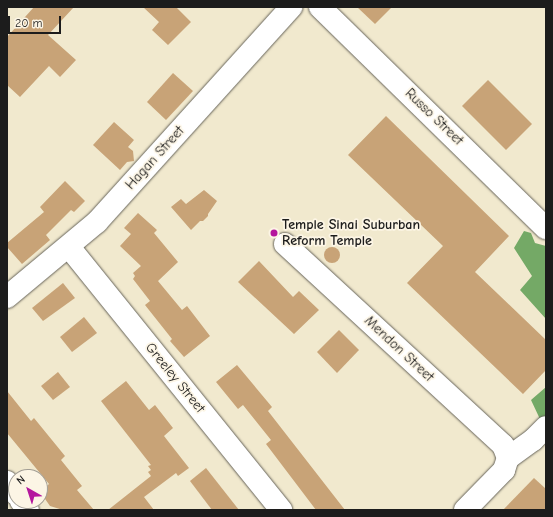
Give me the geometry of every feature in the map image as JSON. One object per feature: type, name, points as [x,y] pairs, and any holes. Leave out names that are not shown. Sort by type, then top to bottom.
[{"type":"street","name":"Hagan Street","points":[[7,297],[69,246],[113,205],[291,7]]},
{"type":"street","name":"Russo Street","points":[[320,7],[546,228]]},
{"type":"street","name":"Mendon Street","points":[[285,244],[503,445],[508,458]]},
{"type":"street","name":"Greeley Street","points":[[69,246],[282,510]]},
{"type":"street","points":[[465,510],[504,470],[508,458],[533,440],[546,427]]},
{"type":"green space","points":[[524,231],[531,233],[535,243],[546,246],[546,319],[520,290],[532,276],[514,248]]},
{"type":"green space","points":[[546,387],[546,442],[538,424],[539,417],[531,400]]},
{"type":"building","points":[[34,7],[74,7],[48,35],[76,60],[60,77],[49,66],[20,97],[7,85],[7,37]]},
{"type":"building","points":[[143,7],[176,7],[191,22],[168,45],[152,30],[159,22]]},
{"type":"building","points":[[357,7],[392,7],[375,24]]},
{"type":"building","points":[[173,73],[193,91],[166,120],[147,102]]},
{"type":"building","points":[[488,80],[532,124],[506,150],[462,106]]},
{"type":"building","points":[[386,116],[509,236],[475,272],[546,340],[546,370],[523,394],[407,283],[443,246],[348,155]]},
{"type":"building","points":[[114,122],[134,140],[128,147],[133,151],[134,161],[127,162],[120,170],[93,145]]},
{"type":"building","points":[[65,181],[85,201],[74,212],[71,210],[46,235],[50,240],[22,264],[7,247],[7,243],[44,212],[40,207]]},
{"type":"building","points":[[204,190],[217,201],[208,216],[203,221],[200,221],[191,230],[171,207],[181,199],[186,204]]},
{"type":"building","points":[[138,213],[157,230],[154,233],[178,262],[158,281],[182,310],[187,306],[210,336],[184,357],[170,341],[172,339],[145,305],[150,301],[133,279],[135,276],[133,273],[141,266],[120,246],[131,234],[124,228]]},
{"type":"building","points":[[332,247],[339,252],[340,255],[335,262],[332,263],[325,258],[324,255],[329,248]]},
{"type":"building","points":[[259,261],[293,297],[299,291],[319,310],[294,334],[238,282]]},
{"type":"building","points":[[63,283],[75,298],[43,321],[32,308]]},
{"type":"building","points":[[84,317],[97,333],[72,352],[60,337]]},
{"type":"building","points":[[339,330],[359,350],[337,373],[317,352]]},
{"type":"building","points":[[237,365],[272,407],[268,411],[345,510],[316,510],[266,444],[271,440],[243,405],[238,409],[216,382]]},
{"type":"building","points":[[58,372],[70,387],[53,400],[41,386]]},
{"type":"building","points":[[126,381],[149,410],[155,405],[173,428],[164,436],[189,468],[178,476],[176,473],[144,497],[154,510],[108,510],[151,476],[148,472],[151,470],[148,466],[151,465],[101,401]]},
{"type":"building","points":[[7,391],[31,421],[34,418],[65,456],[61,460],[82,486],[77,490],[94,510],[63,510],[50,506],[48,503],[48,469],[37,469],[7,433]]},
{"type":"building","points":[[206,468],[239,510],[212,510],[190,481]]},
{"type":"building","points":[[534,478],[546,489],[546,510],[503,510]]},
{"type":"place","name":"Temple Sinai Suburban Reform Temple","points":[[274,233]]}]
